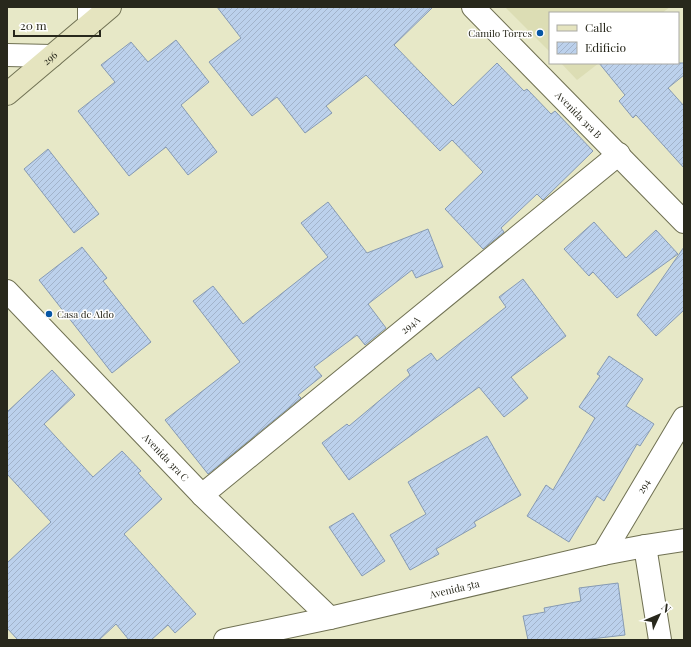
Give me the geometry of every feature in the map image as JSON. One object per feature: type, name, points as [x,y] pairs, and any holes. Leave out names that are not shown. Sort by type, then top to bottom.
[{"type":"street","name":"296","points":[[7,94],[52,56],[89,15],[110,7]]},
{"type":"street","name":"Avenida 3ra B","points":[[473,7],[619,154],[684,222]]},
{"type":"street","points":[[7,55],[52,56]]},
{"type":"street","name":"294A","points":[[202,495],[619,154]]},
{"type":"street","name":"Avenida 3ra C","points":[[7,291],[202,495],[330,618]]},
{"type":"street","name":"294","points":[[603,554],[684,418]]},
{"type":"street","name":"Avenida 5ta","points":[[225,640],[330,618],[603,554],[684,540]]},
{"type":"street","points":[[645,546],[660,640]]},
{"type":"shaded area","name":"Camilo Torres","points":[[505,7],[670,7],[663,12],[549,12],[549,51]]},
{"type":"shaded area","points":[[562,64],[598,64],[577,80]]},
{"type":"building","points":[[217,7],[433,7],[394,45],[453,106],[497,63],[524,91],[527,89],[551,114],[555,111],[593,151],[543,200],[537,194],[501,228],[504,232],[483,249],[445,209],[483,172],[452,140],[440,151],[366,75],[326,106],[332,113],[305,133],[277,97],[252,116],[209,62],[241,38]]},
{"type":"building","points":[[176,40],[209,82],[181,105],[217,152],[188,175],[166,147],[129,176],[78,111],[115,82],[101,65],[131,42],[148,62]]},
{"type":"building","points":[[684,63],[684,75],[668,88],[684,106],[684,168],[636,115],[633,118],[619,101],[625,95],[600,64]]},
{"type":"building","points":[[48,149],[99,214],[74,233],[24,169]]},
{"type":"building","points":[[328,202],[367,253],[428,229],[443,267],[416,278],[412,270],[368,304],[386,328],[365,345],[357,335],[314,367],[322,376],[298,395],[301,398],[208,474],[165,420],[240,362],[193,301],[213,286],[243,324],[328,257],[301,223]]},
{"type":"building","points":[[594,222],[626,258],[656,230],[678,254],[617,298],[593,272],[589,276],[564,249]]},
{"type":"building","points":[[82,247],[107,278],[103,281],[151,342],[112,373],[39,280]]},
{"type":"building","points":[[684,247],[684,310],[656,336],[637,315]]},
{"type":"building","points":[[523,279],[566,336],[511,377],[528,398],[504,417],[479,387],[349,480],[322,443],[347,424],[349,426],[410,375],[407,370],[431,353],[437,361],[506,307],[499,297]]},
{"type":"building","points":[[609,356],[643,379],[626,406],[654,424],[640,446],[637,444],[604,501],[597,496],[569,542],[527,516],[546,485],[553,490],[595,418],[579,407],[600,376],[597,374]]},
{"type":"building","points":[[52,370],[75,395],[44,424],[93,477],[122,451],[141,471],[138,473],[162,499],[124,534],[196,614],[175,633],[168,625],[151,640],[129,640],[116,624],[99,640],[18,640],[7,628],[7,563],[51,522],[7,474],[7,412]]},
{"type":"building","points":[[487,436],[521,495],[474,522],[476,526],[436,549],[439,554],[410,570],[390,535],[426,514],[408,482]]},
{"type":"building","points":[[353,513],[385,561],[362,576],[329,527]]},
{"type":"building","points":[[618,583],[625,635],[582,640],[528,640],[523,616],[545,612],[544,608],[581,601],[579,588]]},
{"type":"place","name":"Camilo Torres","points":[[540,33]]},
{"type":"place","name":"Casa de Aldo","points":[[49,314]]}]
